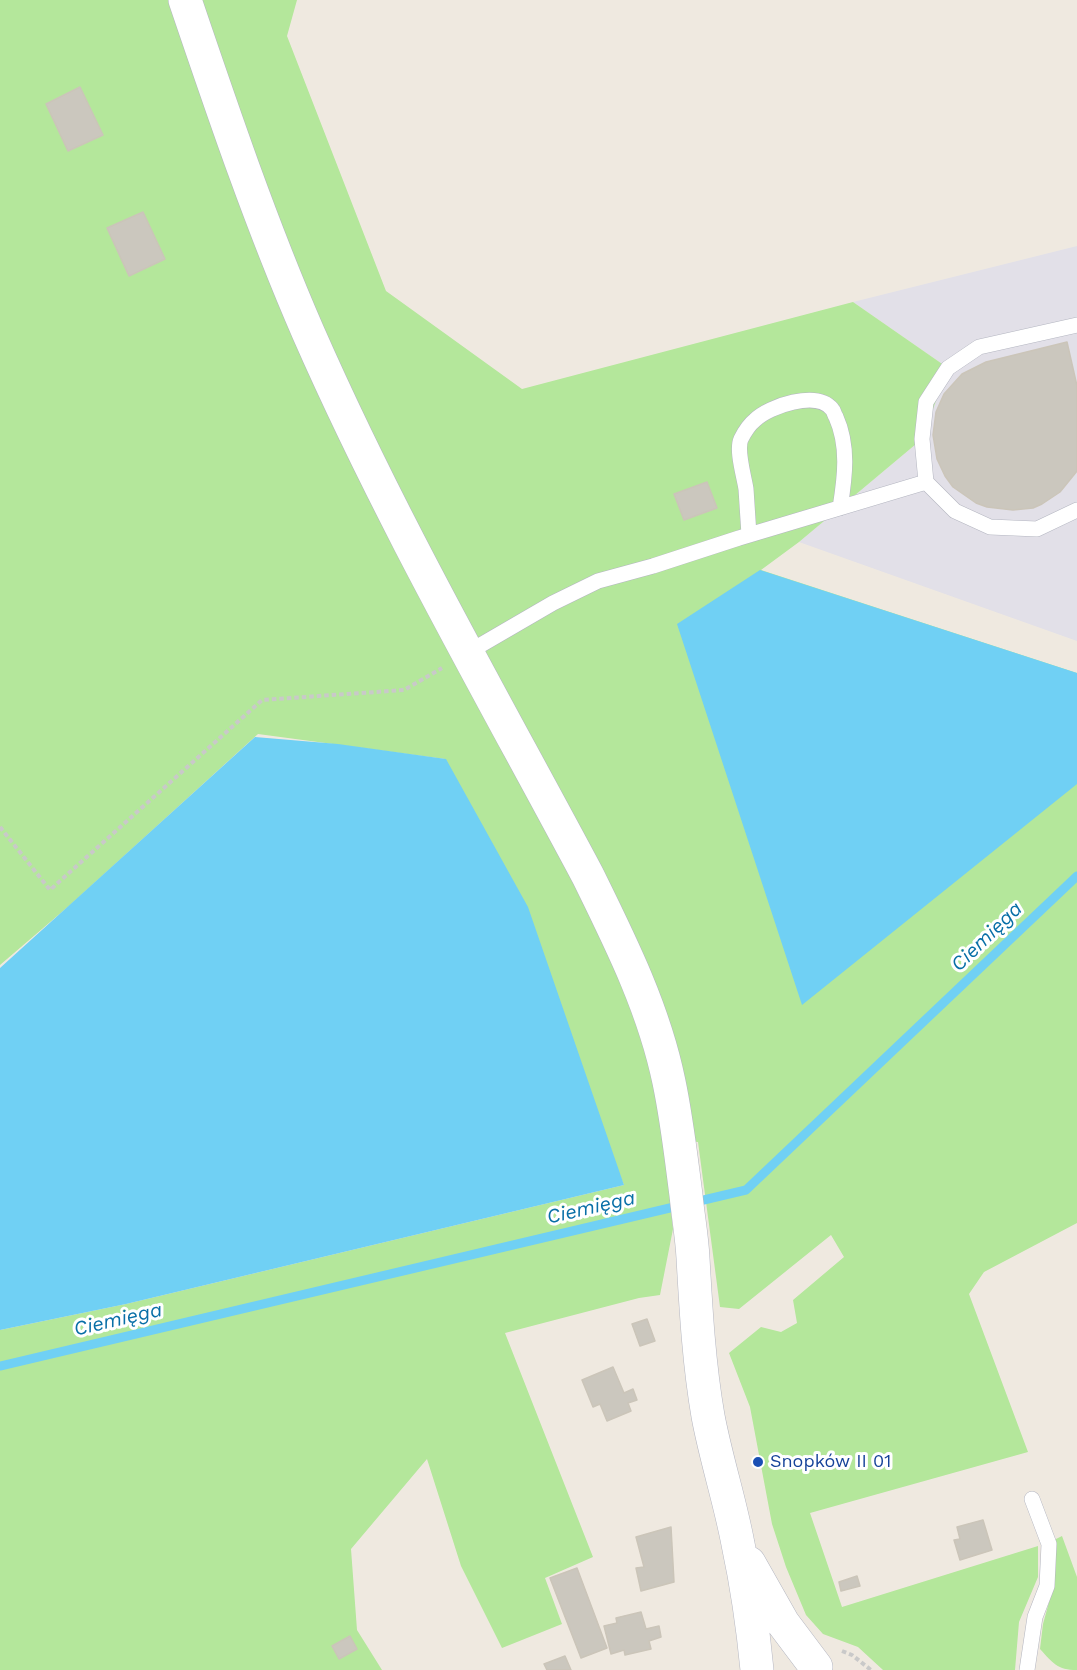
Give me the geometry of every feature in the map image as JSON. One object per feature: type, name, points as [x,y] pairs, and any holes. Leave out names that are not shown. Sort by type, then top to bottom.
[{"type":"main road","points":[[187,1],[242,164],[308,333],[399,524],[583,865],[648,1006],[669,1083],[680,1144],[693,1257],[696,1330],[708,1417],[738,1544],[754,1636],[757,1670]]},
{"type":"main road","points":[[738,1544],[783,1623],[823,1668]]},
{"type":"main road","points":[[784,1670],[800,1666],[823,1668]]},
{"type":"lane","points":[[1077,325],[979,347],[948,368],[926,402],[922,439],[926,482],[955,511],[990,527],[1037,529],[1077,510]]},
{"type":"lane","points":[[749,535],[746,488],[740,450],[741,439],[755,419],[792,403],[809,400],[821,402],[832,408],[842,430],[846,459],[840,508]]},
{"type":"lane","points":[[467,653],[553,603],[598,580],[653,566],[926,482]]},
{"type":"lane","points":[[1027,1670],[1035,1617],[1047,1586],[1049,1544],[1032,1499]]},
{"type":"path","points":[[0,826],[50,890],[262,700],[404,690],[467,653]]},
{"type":"shaded area","points":[[1077,246],[1077,641],[799,542],[922,439],[948,368],[853,302]]},
{"type":"green space","points":[[0,0],[297,0],[287,36],[386,291],[522,389],[853,302],[948,368],[922,439],[799,542],[761,570],[1077,673],[1077,1223],[984,1272],[969,1294],[1028,1452],[810,1513],[842,1607],[1038,1546],[1038,1577],[1019,1622],[1015,1670],[883,1670],[858,1647],[823,1634],[806,1615],[786,1567],[772,1524],[750,1407],[729,1353],[761,1327],[781,1332],[797,1323],[793,1300],[844,1257],[831,1235],[739,1309],[720,1307],[698,1142],[664,1140],[673,1229],[660,1295],[639,1298],[505,1333],[593,1557],[545,1578],[562,1624],[502,1648],[461,1566],[427,1459],[351,1549],[357,1630],[382,1670],[0,1670],[0,1330],[126,1304],[624,1185],[445,759],[258,734],[70,905],[0,965]]},
{"type":"green space","points":[[1062,1536],[1077,1577],[1077,1670],[1065,1669],[1056,1665],[1040,1649],[1043,1624],[1054,1584],[1054,1540]]},
{"type":"water","points":[[760,570],[1077,673],[1077,784],[802,1005],[677,624]]},
{"type":"water","points":[[255,737],[338,744],[446,759],[528,907],[624,1185],[126,1304],[0,1330],[0,968]]},
{"type":"building","points":[[80,87],[103,135],[68,151],[46,104]]},
{"type":"building","points":[[143,212],[165,259],[129,276],[107,228]]},
{"type":"building","points":[[1067,342],[1077,386],[1077,471],[1060,492],[1033,508],[1013,510],[987,507],[976,503],[953,487],[937,459],[933,435],[936,412],[944,394],[962,374],[986,362]]},
{"type":"building","points":[[707,482],[717,508],[684,520],[674,494]]},
{"type":"building","points":[[647,1319],[655,1341],[640,1346],[632,1324]]},
{"type":"building","points":[[613,1367],[624,1393],[633,1389],[637,1400],[628,1403],[631,1411],[607,1421],[600,1404],[593,1407],[582,1380]]},
{"type":"building","points":[[983,1520],[992,1550],[960,1560],[954,1540],[960,1539],[957,1527]]},
{"type":"building","points":[[671,1527],[674,1582],[641,1591],[636,1568],[644,1567],[636,1537]]},
{"type":"building","points":[[577,1568],[607,1648],[581,1658],[550,1578]]},
{"type":"building","points":[[857,1576],[860,1586],[841,1591],[839,1582]]},
{"type":"building","points":[[641,1612],[646,1629],[659,1626],[661,1637],[649,1641],[651,1649],[625,1655],[624,1650],[611,1654],[604,1626],[617,1623],[616,1618]]},
{"type":"building","points":[[350,1636],[357,1649],[339,1659],[332,1646]]},
{"type":"building","points":[[565,1656],[571,1670],[547,1670],[544,1664]]},
{"type":"waterway","name":"Ciemięga","points":[[0,1366],[746,1190],[1077,876]]},
{"type":"place","name":"Snopków II 01","points":[[758,1462]]}]
